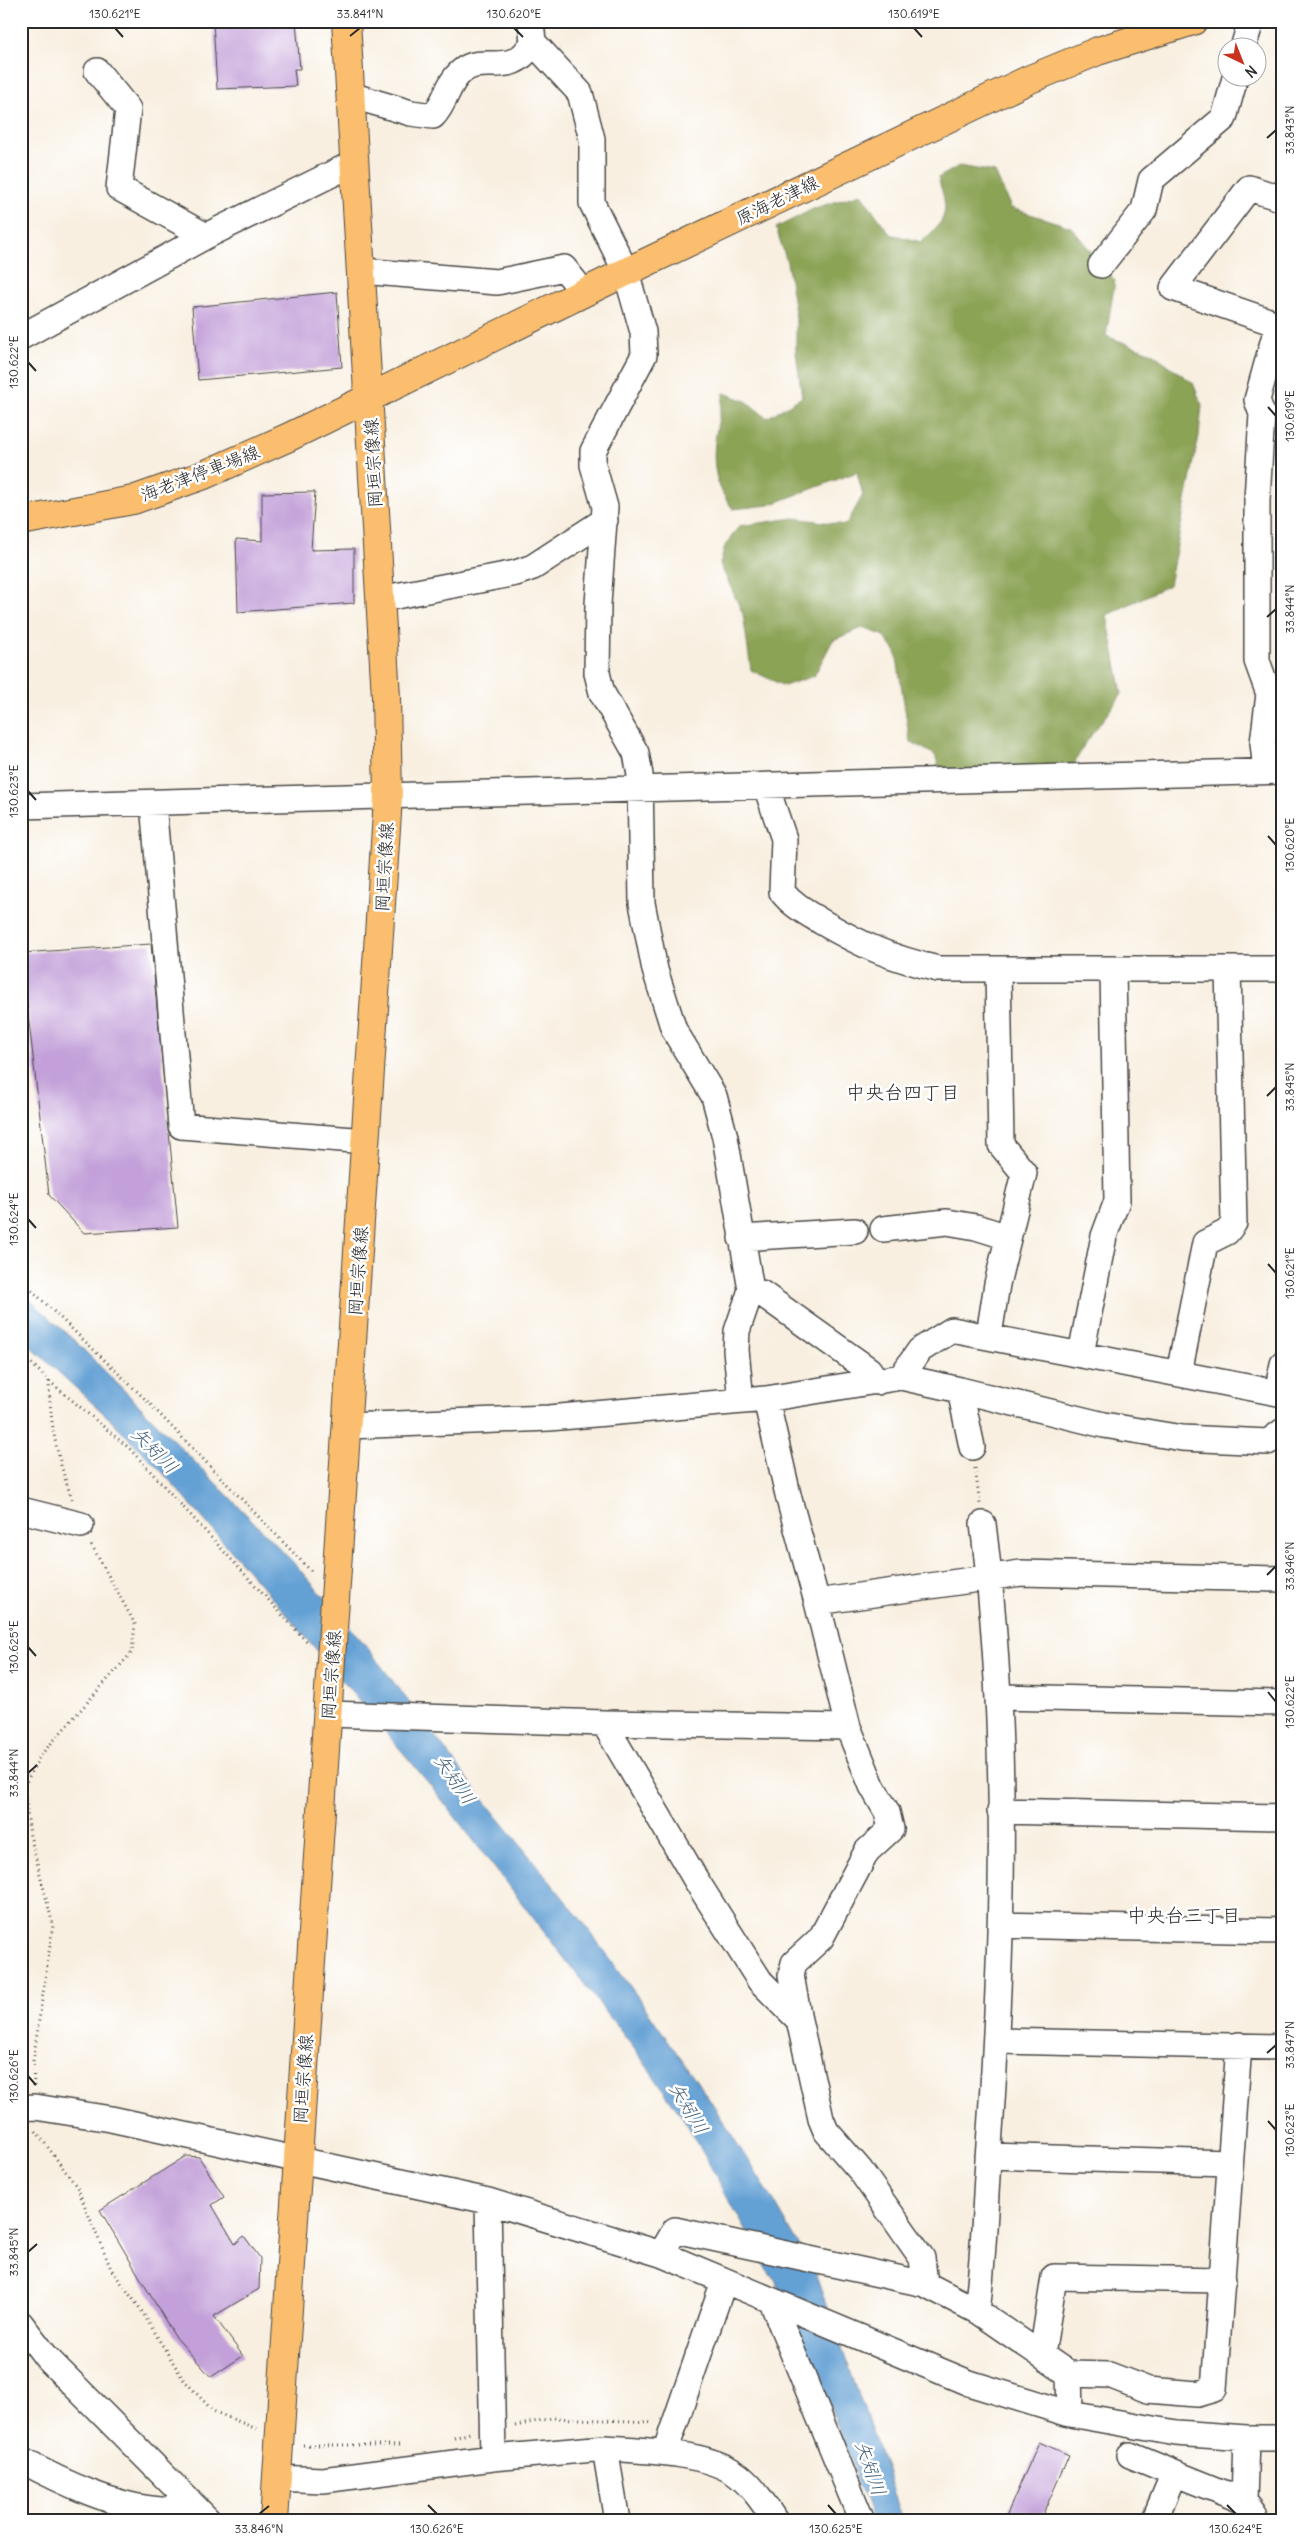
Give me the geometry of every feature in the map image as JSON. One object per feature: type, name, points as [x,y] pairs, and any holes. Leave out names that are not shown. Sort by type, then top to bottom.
[{"type":"main road","name":"岡垣宗像線","points":[[274,2521],[332,1669],[388,798],[386,697],[346,21]]},
{"type":"main road","name":"原海老津線","points":[[369,399],[626,272],[1028,80],[1098,51],[1193,21]]},
{"type":"main road","name":"海老津停車場線","points":[[21,521],[132,500],[204,475],[369,399]]},
{"type":"street","points":[[1247,38],[1251,21]]},
{"type":"street","points":[[350,95],[411,113],[433,116],[440,109],[452,81],[463,70],[479,65],[500,65],[517,60],[526,54],[532,31]]},
{"type":"street","points":[[532,31],[580,93],[592,139],[592,203],[626,272],[643,332],[644,355],[593,450],[593,465],[605,507],[598,604],[596,672],[602,693],[636,752],[640,775],[642,903],[650,947],[674,1030],[714,1096],[725,1137],[751,1290],[737,1331],[737,1364],[741,1401]]},
{"type":"street","points":[[97,71],[128,109],[119,188],[206,236]]},
{"type":"street","points":[[1101,265],[1144,210],[1151,180],[1224,118],[1232,88]]},
{"type":"street","points":[[21,337],[206,236],[354,162]]},
{"type":"street","points":[[21,806],[388,798],[1274,771],[1263,743],[1269,694],[1257,660],[1257,500],[1262,414],[1257,400],[1280,325],[1173,288],[1249,188],[1283,200]]},
{"type":"street","points":[[361,271],[497,282],[564,268],[584,293]]},
{"type":"street","points":[[380,599],[516,573],[533,567],[605,520]]},
{"type":"street","points":[[766,786],[784,839],[782,892],[791,904],[860,944],[904,961],[938,969],[1283,969]]},
{"type":"street","points":[[153,803],[181,1126],[366,1141]]},
{"type":"street","points":[[989,1335],[997,1284],[1024,1173],[1001,1144],[998,968]]},
{"type":"street","points":[[1081,1354],[1104,1236],[1117,1201],[1113,969]]},
{"type":"street","points":[[1179,1373],[1205,1243],[1227,1232],[1234,1223],[1228,969]]},
{"type":"street","points":[[883,1229],[947,1222],[976,1226],[1008,1237]]},
{"type":"street","points":[[741,1238],[855,1231]]},
{"type":"street","points":[[751,1290],[761,1293],[869,1370],[889,1379],[960,1390],[1104,1425],[1182,1438],[1268,1442],[1283,1431]]},
{"type":"street","points":[[348,1426],[549,1418],[766,1399],[889,1379],[920,1350],[944,1333],[952,1330],[989,1335],[1280,1393],[1283,1364]]},
{"type":"street","points":[[960,1390],[972,1447]]},
{"type":"street","points":[[766,1399],[789,1499],[848,1727],[872,1786],[886,1812],[891,1829],[867,1851],[821,1938],[794,1963],[791,1975],[799,2020],[821,2119],[826,2131],[860,2170],[922,2258],[925,2284]]},
{"type":"street","points":[[21,1510],[81,1525]]},
{"type":"street","points":[[977,2311],[983,2259],[988,2156],[997,2042],[1000,1925],[999,1697],[989,1576],[982,1524]]},
{"type":"street","points":[[817,1602],[989,1576],[1021,1573],[1283,1579]]},
{"type":"street","points":[[999,1697],[1283,1703]]},
{"type":"street","points":[[328,1714],[604,1723],[848,1727]]},
{"type":"street","points":[[604,1723],[696,1880],[760,1981],[799,2020]]},
{"type":"street","points":[[1000,1811],[1283,1818]]},
{"type":"street","points":[[1000,1925],[1283,1931]]},
{"type":"street","points":[[997,2042],[1283,2047]]},
{"type":"street","points":[[661,2254],[675,2230],[925,2284],[977,2311],[1069,2374],[1109,2375],[1148,2390],[1198,2394],[1214,2389],[1239,2045]]},
{"type":"street","points":[[28,2107],[111,2119],[488,2201],[661,2254],[969,2383],[1070,2414],[1176,2432],[1246,2438],[1283,2438]]},
{"type":"street","points":[[988,2156],[1230,2163]]},
{"type":"street","points":[[488,2201],[493,2458]]},
{"type":"street","points":[[1042,2355],[1054,2277],[1223,2280]]},
{"type":"street","points":[[665,2452],[724,2281]]},
{"type":"street","points":[[777,2304],[862,2521]]},
{"type":"street","points":[[21,2324],[46,2358],[167,2476],[209,2521]]},
{"type":"street","points":[[1069,2374],[1070,2414]]},
{"type":"street","points":[[1130,2455],[1174,2473],[1250,2511],[1246,2438]]},
{"type":"street","points":[[605,2448],[617,2521]]},
{"type":"street","points":[[276,2478],[323,2480],[493,2458],[605,2448],[665,2452],[714,2463],[738,2475],[761,2498],[775,2521]]},
{"type":"street","points":[[21,2460],[62,2482],[128,2504],[163,2511],[191,2503]]},
{"type":"street","points":[[1154,2521],[1174,2473]]},
{"type":"path","points":[[21,1280],[146,1400],[292,1549],[336,1598]]},
{"type":"path","points":[[21,1354],[49,1381],[129,1448],[332,1669]]},
{"type":"path","points":[[49,1381],[50,1411],[55,1449],[81,1525],[135,1624],[132,1652],[39,1757],[24,1787],[30,1835],[52,1925],[28,2107],[33,2127],[77,2187],[111,2269],[141,2310],[183,2379],[213,2411],[280,2439]]},
{"type":"path","points":[[972,1447],[982,1524]]},
{"type":"green space","points":[[959,166],[995,172],[1011,208],[1071,227],[1115,281],[1106,336],[1152,353],[1193,383],[1202,405],[1199,436],[1169,585],[1107,615],[1122,694],[1084,745],[1074,764],[1055,775],[942,776],[935,755],[910,741],[896,652],[883,635],[862,628],[833,640],[814,676],[784,686],[751,670],[743,614],[720,564],[725,546],[739,526],[794,518],[846,525],[863,495],[857,472],[769,505],[733,509],[718,481],[714,453],[715,438],[724,393],[746,401],[767,418],[802,397],[796,352],[796,318],[787,262],[776,228],[815,208],[861,194],[890,234],[921,242],[937,227],[944,214],[944,199],[938,178]]},
{"type":"water","name":"矢矧川","points":[[21,1292],[74,1340],[293,1562],[363,1642],[480,1795],[582,1921],[635,1993],[707,2096],[773,2200],[816,2275],[904,2521],[872,2521],[834,2416],[777,2286],[687,2124],[636,2051],[432,1787],[282,1609],[163,1473],[111,1420],[21,1338]]},
{"type":"building","points":[[213,21],[296,21],[300,69],[294,69],[296,86],[217,89]]},
{"type":"building","points":[[337,292],[342,367],[198,380],[192,307]]},
{"type":"building","points":[[315,492],[311,550],[354,549],[354,603],[238,612],[236,539],[262,541],[262,493]]},
{"type":"building","points":[[151,944],[178,1227],[84,1233],[49,1195],[21,953]]},
{"type":"building","points":[[186,2156],[199,2157],[224,2197],[212,2205],[235,2244],[244,2236],[260,2258],[259,2289],[214,2316],[243,2356],[211,2377],[174,2335],[100,2210]]},
{"type":"building","points":[[1039,2442],[1069,2455],[1040,2521],[1004,2521]]},
{"type":"district","name":"中央台四丁目","points":[[903,1092]]},
{"type":"district","name":"中央台三丁目","points":[[1184,1915]]}]
